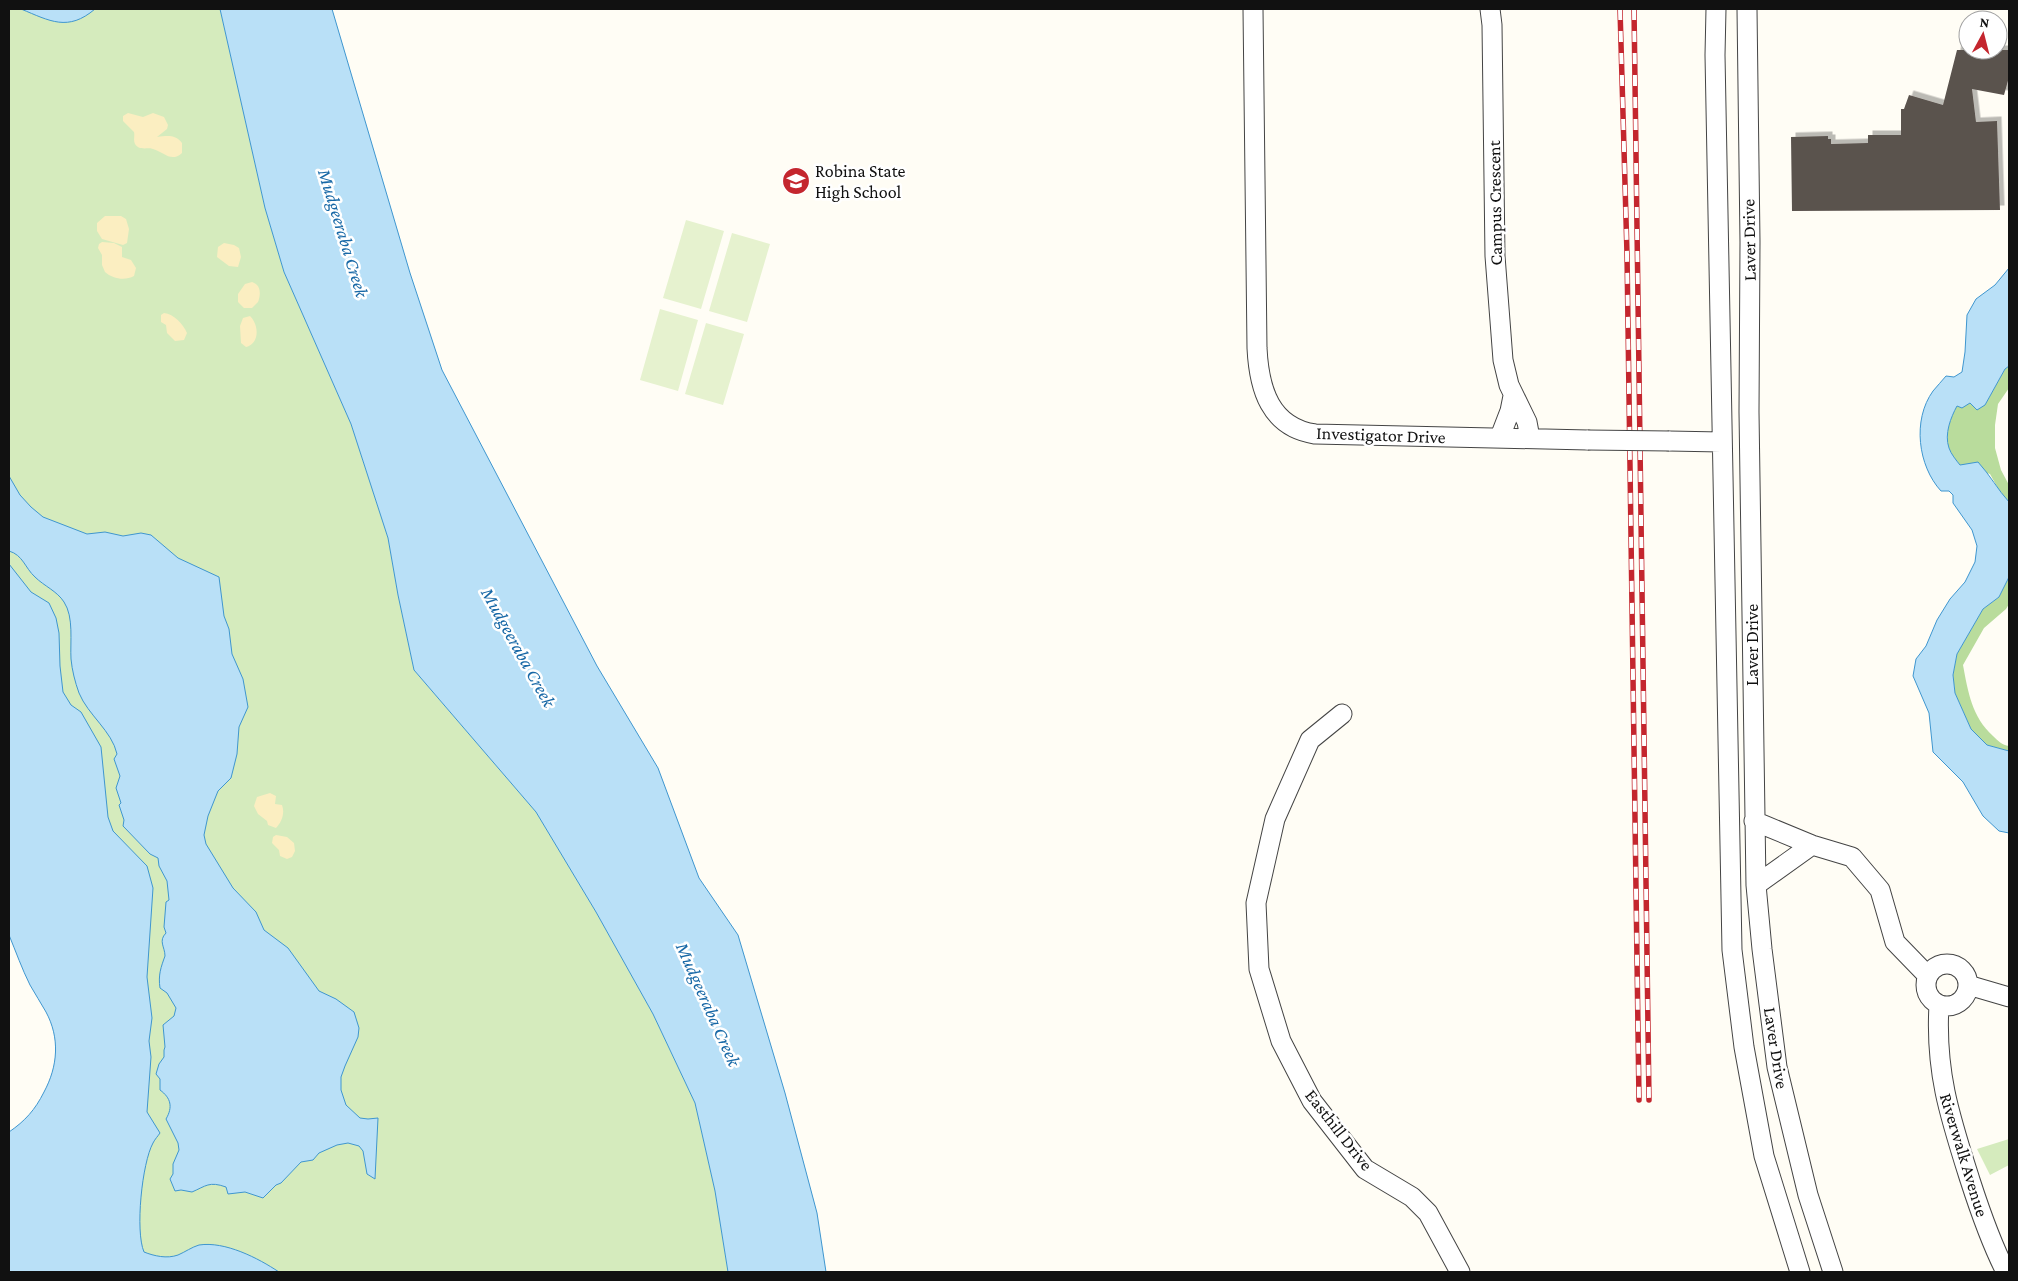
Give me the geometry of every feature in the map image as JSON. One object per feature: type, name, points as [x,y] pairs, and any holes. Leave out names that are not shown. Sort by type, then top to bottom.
[{"type":"street","name":"Investigator Drive","points":[[1253,9],[1257,360],[1268,404],[1284,422],[1295,429],[1315,434],[1721,442]]},
{"type":"street","name":"Campus Crescent","points":[[1490,9],[1492,25],[1496,281],[1503,360],[1513,396],[1527,422],[1530,438]]},
{"type":"street","name":"Laver Drive","points":[[1716,9],[1715,55],[1721,442],[1732,950],[1744,1047],[1764,1156],[1800,1272]]},
{"type":"street","name":"Laver Drive","points":[[1747,9],[1756,885],[1777,1067],[1808,1195],[1833,1272]]},
{"type":"street","points":[[1500,437],[1513,396]]},
{"type":"street","name":"Easthill Drive","points":[[1342,714],[1310,740],[1275,819],[1256,903],[1259,969],[1281,1041],[1312,1101],[1366,1169],[1412,1197],[1428,1212],[1460,1272]]},
{"type":"street","points":[[1754,821],[1812,845],[1852,857],[1880,890],[1895,942],[1927,975]]},
{"type":"street","points":[[1756,885],[1812,845]]},
{"type":"street","points":[[1951,963],[1963,970],[1968,980],[1964,998],[1959,1002],[1946,1006],[1939,1005],[1929,998],[1926,992],[1925,980],[1927,975],[1937,965],[1951,963]]},
{"type":"street","points":[[1968,985],[2009,997]]},
{"type":"street","name":"Riverwalk Avenue","points":[[1939,1005],[1938,1033],[1943,1086],[1951,1123],[1981,1212],[2006,1272]]},
{"type":"green space","points":[[9,9],[220,9],[265,208],[284,272],[351,424],[388,538],[414,670],[536,812],[596,912],[653,1014],[695,1103],[715,1191],[728,1272],[9,1272],[81,1117],[9,750]]},
{"type":"green space","points":[[686,220],[724,231],[701,309],[663,298]]},
{"type":"green space","points":[[732,233],[770,244],[747,322],[709,311]]},
{"type":"green space","points":[[660,309],[698,320],[678,391],[640,380]]},
{"type":"green space","points":[[706,323],[744,334],[723,405],[685,394]]},
{"type":"green space","points":[[2009,366],[2009,388],[1998,404],[1995,425],[1995,448],[2001,470],[2009,485],[2009,502],[2000,492],[1990,474],[1960,465],[1950,450],[1947,437],[1957,405],[1970,403],[1985,405],[2005,369]]},
{"type":"green space","points":[[2009,577],[2009,604],[2006,609],[1984,628],[1963,665],[1972,704],[1980,721],[1998,741],[2009,746],[2009,751],[1987,745],[1971,729],[1955,693],[1953,675],[1957,654],[1983,609],[1999,597]]},
{"type":"green space","points":[[2009,1139],[2009,1165],[1990,1175],[1977,1149]]},
{"type":"sand","points":[[128,113],[143,117],[153,113],[164,117],[168,125],[167,129],[157,137],[171,136],[177,138],[182,143],[182,153],[171,157],[157,150],[137,146],[134,142],[134,132],[123,121],[123,116]]},
{"type":"sand","points":[[105,216],[121,216],[126,219],[129,229],[127,243],[123,245],[102,239],[97,231],[97,223]]},
{"type":"sand","points":[[102,242],[114,243],[122,247],[122,257],[131,260],[136,268],[134,276],[119,278],[105,272],[102,265],[102,255],[98,248]]},
{"type":"sand","points":[[224,243],[239,248],[241,257],[238,267],[229,266],[217,257],[218,247]]},
{"type":"sand","points":[[252,282],[259,288],[259,299],[252,308],[244,308],[238,302],[238,294],[245,284]]},
{"type":"sand","points":[[164,313],[175,317],[183,326],[187,333],[184,340],[175,341],[167,333],[166,325],[161,322],[161,315]]},
{"type":"sand","points":[[250,316],[255,324],[257,333],[254,342],[246,347],[241,343],[240,326],[243,318]]},
{"type":"sand","points":[[270,793],[276,796],[275,804],[282,805],[283,808],[280,823],[276,828],[268,825],[267,821],[258,814],[254,806],[257,797]]},
{"type":"sand","points":[[276,835],[287,837],[294,843],[295,851],[292,857],[287,859],[280,856],[279,850],[272,843],[273,837]]},
{"type":"water","points":[[21,9],[95,9],[76,20],[59,22]]},
{"type":"water","name":"Mudgeeraba Creek","points":[[220,9],[332,9],[410,273],[442,370],[597,666],[658,768],[699,878],[738,935],[785,1093],[817,1213],[826,1272],[728,1272],[715,1191],[695,1103],[653,1014],[596,912],[536,812],[414,670],[388,538],[351,424],[284,272],[265,208]]},
{"type":"water","points":[[2009,268],[2009,366],[2005,369],[1985,405],[1977,410],[1970,403],[1962,408],[1957,406],[1947,437],[1950,450],[1960,465],[1978,462],[2009,502],[2009,577],[1999,597],[1983,609],[1957,654],[1953,675],[1955,693],[1971,729],[1987,745],[2009,751],[2009,833],[1999,831],[1983,816],[1963,782],[1933,752],[1929,713],[1913,676],[1916,659],[1926,646],[1937,620],[1950,599],[1965,582],[1975,562],[1977,546],[1972,530],[1953,503],[1953,495],[1949,491],[1941,491],[1927,469],[1920,442],[1922,415],[1933,391],[1946,376],[1954,377],[1962,372],[1967,315],[1976,299],[1995,285]]},
{"type":"water","points":[[9,476],[20,495],[43,517],[87,534],[105,532],[123,536],[141,533],[151,535],[178,558],[219,577],[224,616],[229,629],[232,654],[243,679],[248,707],[239,727],[237,754],[231,778],[218,791],[208,816],[204,835],[206,844],[233,888],[256,912],[264,930],[288,948],[319,991],[336,999],[354,1012],[359,1028],[358,1037],[341,1077],[341,1090],[346,1105],[360,1118],[378,1118],[375,1179],[367,1174],[363,1151],[359,1146],[348,1143],[337,1145],[319,1153],[313,1160],[301,1162],[263,1198],[245,1192],[228,1194],[226,1187],[215,1184],[192,1192],[175,1191],[170,1179],[173,1174],[173,1164],[179,1150],[178,1143],[166,1119],[170,1111],[170,1103],[167,1096],[160,1090],[160,1079],[156,1074],[159,1064],[164,1057],[163,1025],[174,1016],[176,1008],[167,993],[160,988],[159,983],[160,971],[165,956],[162,939],[166,933],[164,927],[166,902],[169,900],[167,881],[159,866],[158,858],[150,854],[123,826],[124,820],[119,805],[121,803],[116,788],[120,776],[114,759],[117,754],[110,738],[88,709],[79,693],[71,663],[70,622],[67,608],[58,595],[35,577],[18,555],[9,551]]},
{"type":"water","points":[[9,564],[31,592],[49,603],[56,618],[59,633],[63,692],[71,705],[81,712],[101,747],[108,817],[113,831],[147,866],[153,888],[147,977],[152,1018],[149,1041],[151,1057],[147,1112],[160,1133],[149,1153],[143,1181],[140,1229],[144,1252],[156,1256],[169,1257],[199,1245],[209,1244],[230,1248],[251,1256],[279,1272],[9,1272],[9,1132],[29,1115],[41,1098],[49,1082],[56,1052],[51,1022],[27,979],[9,935]]},
{"type":"building","points":[[1957,50],[1958,60],[2008,60],[2009,50],[2009,77],[2004,95],[1972,89],[1976,122],[1997,121],[2000,210],[1792,211],[1791,137],[1828,136],[1828,139],[1831,139],[1831,144],[1868,143],[1868,135],[1901,135],[1901,109],[1904,109],[1909,95],[1943,105]]},
{"type":"railway","points":[[1620,9],[1627,254],[1639,1100]]},
{"type":"railway","points":[[1634,9],[1649,1100]]},
{"type":"place","name":"Robina State High School","points":[[796,181]]}]
